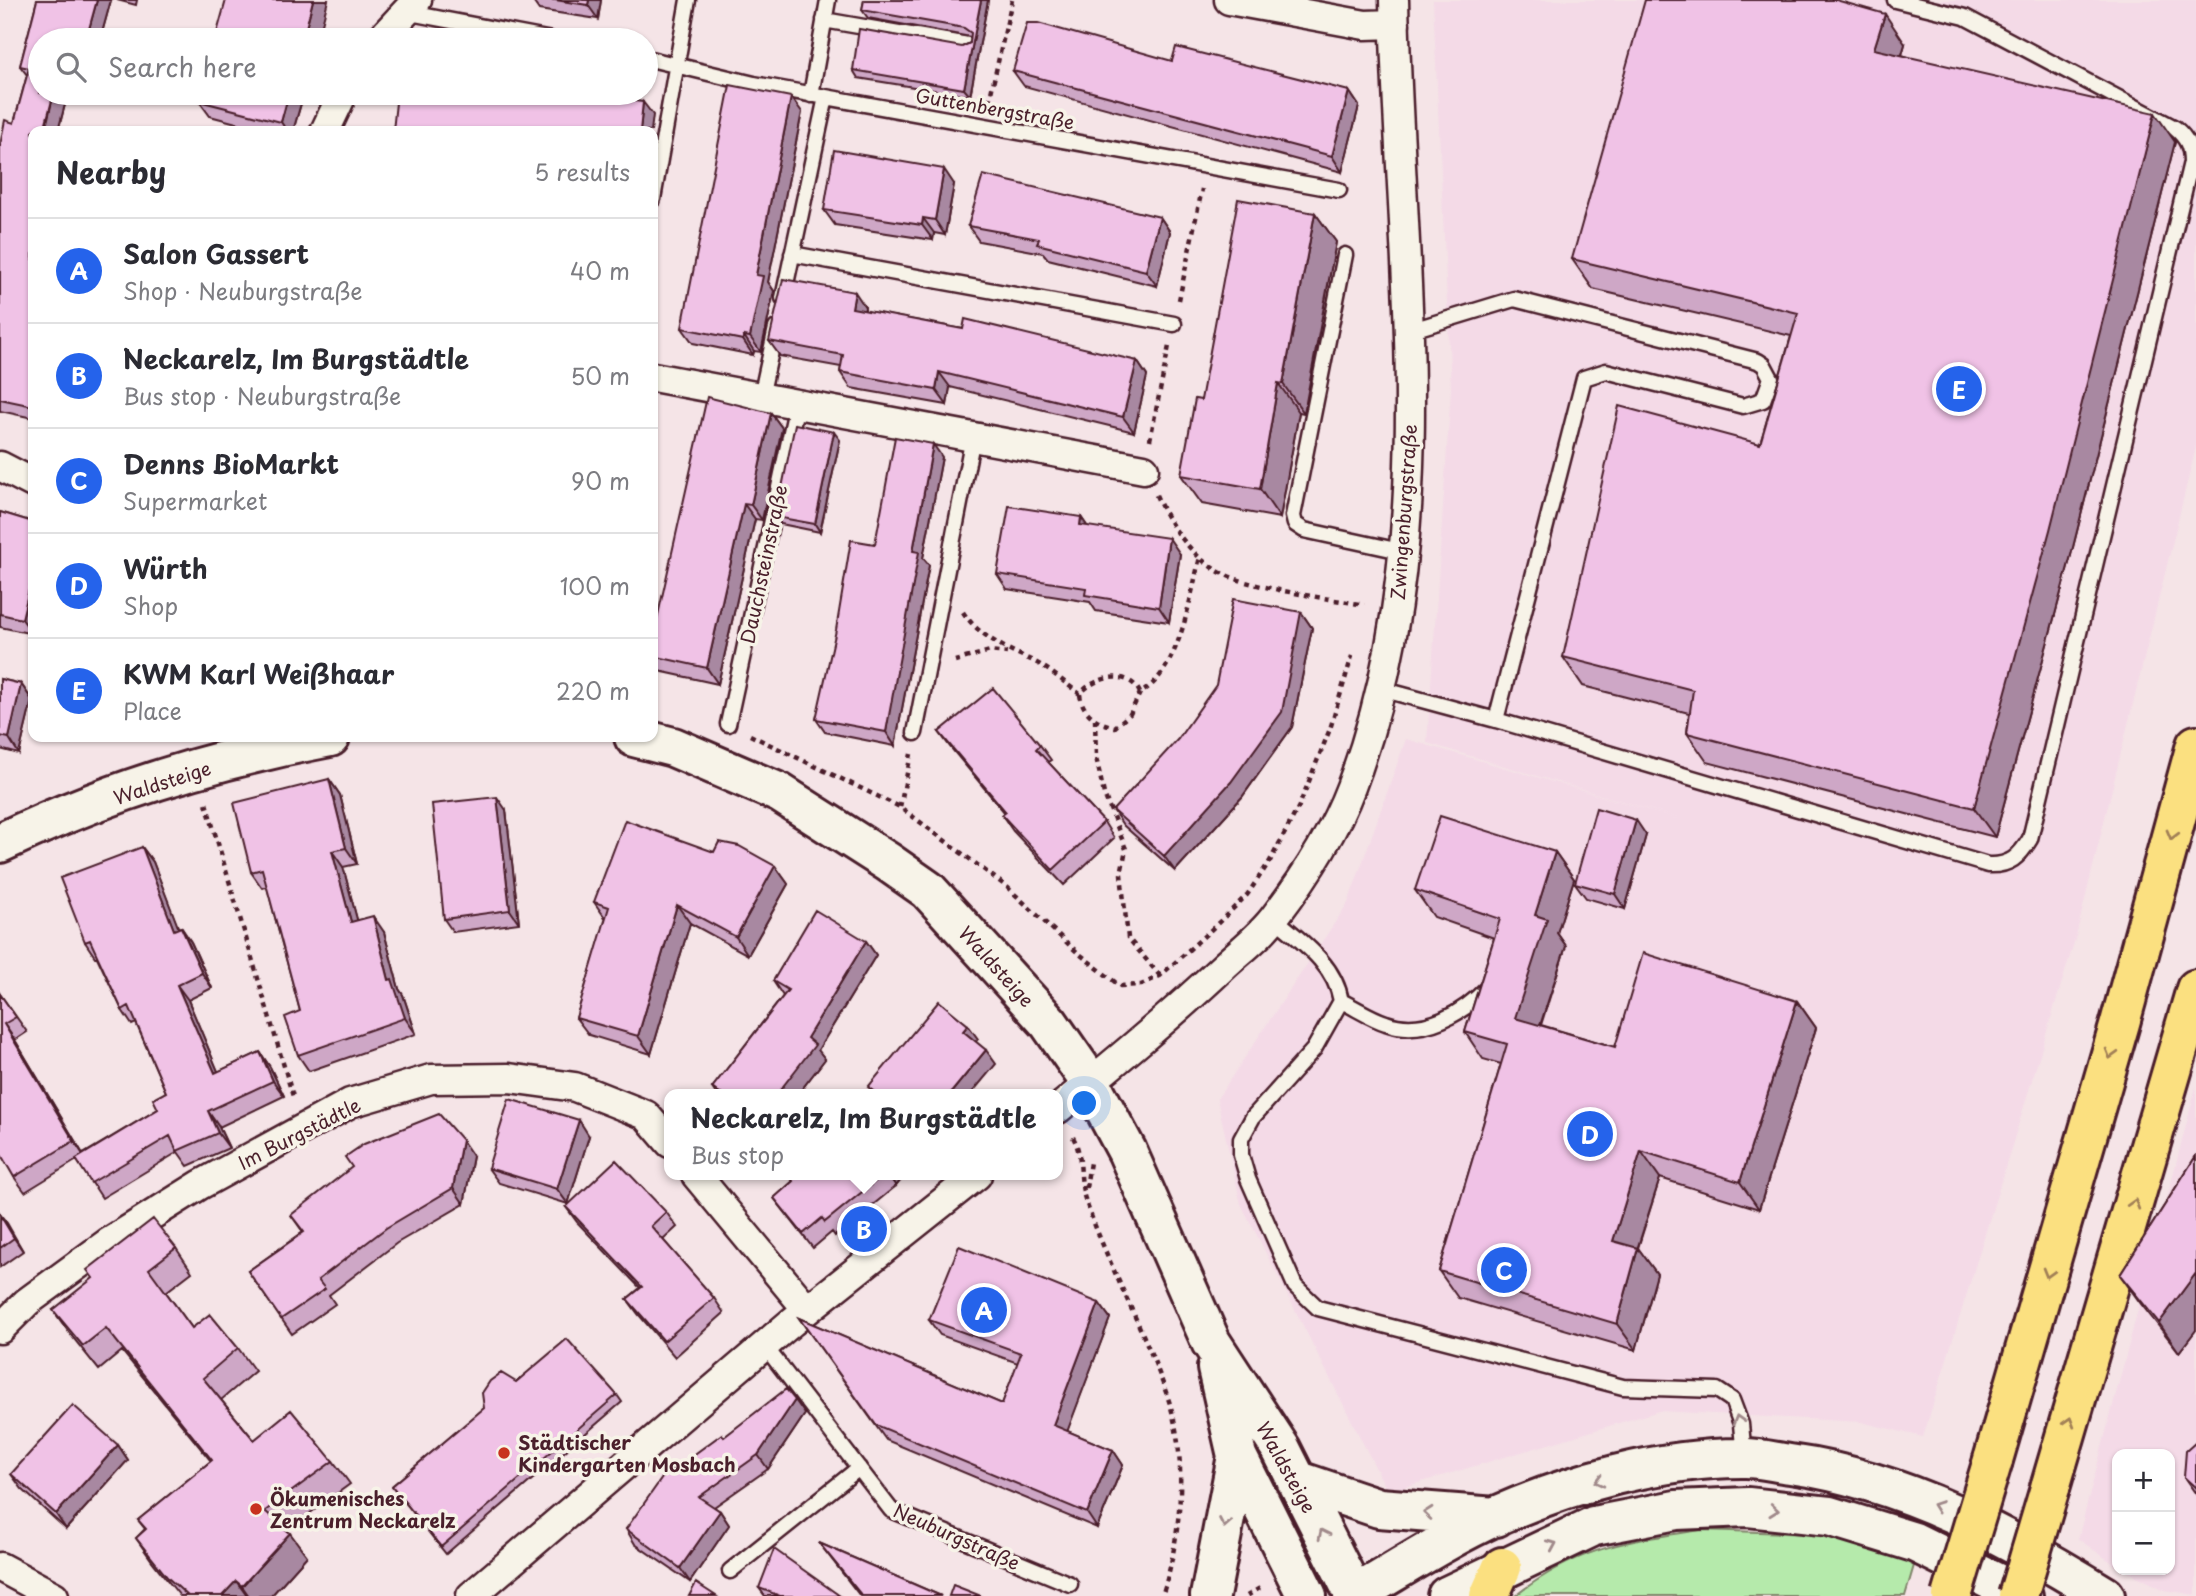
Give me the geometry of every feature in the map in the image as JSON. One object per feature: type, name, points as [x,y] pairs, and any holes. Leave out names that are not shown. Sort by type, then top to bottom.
[{"type":"highway","points":[[1952,1596],[2120,1023],[2196,745]]},
{"type":"highway","points":[[2018,1596],[2196,989]]},
{"type":"street","points":[[1229,0],[1365,25],[1394,12]]},
{"type":"street","points":[[391,28],[410,6]]},
{"type":"street","name":"Zwingenburgstraße","points":[[1090,1082],[1184,1004],[1274,918],[1315,856],[1351,789],[1381,689],[1399,600],[1392,549],[1409,444],[1409,331],[1394,12]]},
{"type":"street","points":[[327,126],[337,105]]},
{"type":"street","points":[[658,378],[1144,469]]},
{"type":"street","points":[[0,466],[28,480]]},
{"type":"street","name":"Waldsteige","points":[[0,843],[103,801],[196,769],[296,742]]},
{"type":"street","name":"Waldsteige","points":[[654,742],[673,747],[780,793],[928,890],[1049,1023],[1090,1082],[1127,1151],[1211,1342],[1281,1449],[1354,1596]]},
{"type":"street","name":"Im Burgstädtle","points":[[0,1329],[27,1302],[109,1242],[200,1185],[350,1103],[431,1079],[509,1079],[575,1087],[646,1115],[664,1136]]},
{"type":"street","points":[[1063,1105],[1090,1082]]},
{"type":"street","points":[[700,1180],[807,1309]]},
{"type":"street","points":[[471,1596],[807,1309],[971,1180]]},
{"type":"street","name":"Waldsteige","points":[[1211,1342],[1237,1456],[1307,1596]]},
{"type":"street","points":[[1210,1596],[1237,1456]]},
{"type":"street","points":[[1354,1596],[1496,1517],[1581,1486],[1666,1465],[1744,1457],[1824,1469],[1874,1482],[1952,1511],[2105,1596]]},
{"type":"street","points":[[1296,1480],[1379,1508],[1496,1517]]},
{"type":"street","points":[[1447,1596],[1495,1582],[1594,1526],[1676,1510],[1748,1507],[1829,1516],[1914,1542],[2023,1596]]},
{"type":"street","points":[[0,1567],[54,1596]]},
{"type":"lane","points":[[658,170],[688,0]]},
{"type":"lane","points":[[811,95],[828,0]]},
{"type":"lane","points":[[1381,689],[1496,720],[1988,865],[2012,862],[2029,839],[2191,162],[2191,150],[2182,134],[2175,128],[1965,17],[1895,0]]},
{"type":"lane","points":[[410,6],[502,28]]},
{"type":"lane","points":[[824,20],[968,45]]},
{"type":"lane","name":"Guttenbergstraße","points":[[658,60],[811,95],[1339,190]]},
{"type":"lane","points":[[761,397],[826,97]]},
{"type":"lane","points":[[792,254],[1174,324]]},
{"type":"lane","points":[[1345,255],[1293,516],[1296,524],[1304,530],[1392,549]]},
{"type":"lane","points":[[1409,331],[1514,299],[1758,361],[1769,370],[1771,378],[1763,400],[1743,406],[1606,371],[1584,378],[1496,720]]},
{"type":"lane","name":"Dauchsteinstraße","points":[[728,724],[797,404]]},
{"type":"lane","points":[[915,733],[973,437]]},
{"type":"lane","points":[[1274,918],[1326,967],[1341,1001],[1385,1023],[1420,1027],[1458,1011],[1495,978]]},
{"type":"lane","points":[[1341,1001],[1314,1049],[1248,1124],[1240,1147],[1248,1179],[1295,1286],[1305,1298],[1318,1308],[1623,1387],[1717,1390],[1732,1400],[1741,1424],[1744,1457]]},
{"type":"lane","name":"Neuburgstraße","points":[[764,1345],[891,1510],[1070,1584]]},
{"type":"lane","points":[[730,1571],[859,1468]]},
{"type":"path","points":[[984,126],[1012,0]]},
{"type":"path","points":[[1144,469],[1162,508],[1179,536],[1215,570],[1236,579],[1368,606],[1392,549]]},
{"type":"path","points":[[959,605],[971,622],[1012,653],[1037,663],[1080,694],[1083,705],[1095,719],[1115,727],[1130,714],[1140,693],[1149,687],[1169,661],[1178,641],[1200,557]]},
{"type":"path","points":[[728,724],[900,807],[1007,887],[1077,952],[1120,986],[1141,985],[1160,976],[1247,895],[1270,861],[1299,806],[1330,729],[1355,646]]},
{"type":"path","points":[[926,676],[964,657],[990,651],[1012,653]]},
{"type":"path","points":[[1080,694],[1098,680],[1115,677],[1130,682],[1140,693]]},
{"type":"path","points":[[1095,719],[1096,757],[1104,794],[1126,849],[1121,874],[1128,938],[1184,1004]]},
{"type":"path","points":[[900,807],[915,733]]},
{"type":"path","points":[[196,769],[303,1129]]},
{"type":"path","points":[[1063,1118],[1081,1152],[1084,1196],[1170,1404],[1180,1471],[1178,1527],[1161,1596]]},
{"type":"shaded area","points":[[1433,0],[2196,0],[2196,447],[2076,936],[1923,1437],[1861,1422],[1659,1411],[1388,1492],[1241,1204],[1217,1099],[1348,903],[1406,739],[1681,819],[1427,743],[1451,389]]},
{"type":"shaded area","points":[[2196,1087],[2196,1595],[2165,1590],[2134,1575],[2175,1575],[2175,1449],[2112,1449],[2112,1563],[2078,1539]]},
{"type":"green space","points":[[1701,1530],[1843,1535],[1915,1562],[1905,1596],[1515,1596],[1538,1579],[1582,1556],[1625,1543]]},
{"type":"building","points":[[37,0],[97,0],[89,28],[30,28]]},
{"type":"building","points":[[226,0],[313,0],[306,28],[218,28]]},
{"type":"building","points":[[555,0],[589,0],[588,5]]},
{"type":"building","points":[[864,0],[981,0],[964,89],[853,70],[859,29],[962,47],[970,43],[971,33],[964,28],[862,10]]},
{"type":"building","points":[[1645,0],[1836,0],[1885,14],[1874,49],[2155,113],[2050,530],[1974,808],[1687,733],[1693,690],[1563,657],[1619,406],[1760,444],[1798,313],[1572,259]]},
{"type":"building","points":[[1027,23],[1038,23],[1172,61],[1176,47],[1349,91],[1332,156],[1013,71]]},
{"type":"building","points":[[28,35],[28,68],[20,66]]},
{"type":"building","points":[[28,72],[28,105],[51,105],[45,126],[28,126],[28,405],[0,399],[0,145],[5,120],[14,123]]},
{"type":"building","points":[[730,85],[791,97],[756,275],[763,276],[750,337],[744,336],[743,340],[682,328]]},
{"type":"building","points":[[215,105],[286,105],[281,122]]},
{"type":"building","points":[[396,105],[643,105],[641,126],[394,126]]},
{"type":"building","points":[[834,150],[944,169],[935,220],[923,218],[922,225],[824,210]]},
{"type":"building","points":[[983,175],[1160,217],[1146,271],[1037,244],[1039,239],[968,226]]},
{"type":"building","points":[[1238,199],[1315,213],[1283,384],[1278,383],[1260,489],[1181,475],[1195,399],[1201,400]]},
{"type":"building","points":[[783,279],[855,292],[852,308],[963,329],[965,319],[1137,361],[1123,417],[939,372],[936,390],[840,372],[843,355],[769,341]]},
{"type":"building","points":[[707,397],[771,413],[751,505],[744,504],[707,668],[658,657],[658,615]]},
{"type":"building","points":[[795,424],[834,432],[815,524],[776,517]]},
{"type":"building","points":[[895,437],[933,444],[913,551],[919,552],[886,732],[816,719],[836,630],[851,540],[875,544]]},
{"type":"building","points":[[1009,506],[1081,517],[1080,525],[1169,538],[1159,607],[1085,595],[1086,588],[997,574]]},
{"type":"building","points":[[0,512],[28,520],[28,594],[22,619],[0,614]]},
{"type":"building","points":[[1233,599],[1301,612],[1282,712],[1231,782],[1164,856],[1113,810],[1178,739],[1216,685]]},
{"type":"building","points":[[0,679],[21,684],[9,738],[0,736]]},
{"type":"building","points":[[993,688],[1040,745],[1036,749],[1104,822],[1053,870],[1002,815],[1006,812],[939,732]]},
{"type":"building","points":[[329,779],[346,848],[332,851],[351,922],[373,916],[389,980],[392,979],[405,1018],[298,1055],[285,1017],[300,1011],[262,869],[251,872],[234,803]]},
{"type":"building","points":[[497,797],[510,910],[444,919],[432,804]]},
{"type":"building","points":[[1596,808],[1636,820],[1615,894],[1575,883]]},
{"type":"building","points":[[1440,816],[1555,852],[1535,915],[1547,919],[1515,1018],[1615,1047],[1643,953],[1797,1001],[1740,1182],[1641,1151],[1613,1241],[1638,1248],[1617,1324],[1439,1271],[1507,1044],[1465,1032],[1500,919],[1415,890]]},
{"type":"building","points":[[625,820],[714,852],[719,842],[739,846],[775,866],[736,937],[677,905],[638,1036],[576,1018],[609,907],[594,902]]},
{"type":"building","points":[[142,847],[174,930],[181,927],[202,973],[177,985],[215,1073],[260,1052],[273,1081],[208,1111],[218,1133],[177,1151],[170,1136],[91,1183],[76,1159],[158,1109],[153,1099],[166,1092],[129,1006],[122,1010],[90,940],[85,942],[60,878]]},
{"type":"building","points":[[815,910],[866,941],[807,1038],[815,1045],[781,1089],[713,1089],[788,990],[773,981]]},
{"type":"building","points":[[0,994],[16,1017],[4,1024],[74,1141],[14,1177],[0,1153]]},
{"type":"building","points":[[939,1001],[968,1025],[963,1031],[986,1050],[954,1089],[868,1087]]},
{"type":"building","points":[[509,1099],[579,1120],[557,1189],[488,1168]]},
{"type":"building","points":[[439,1114],[462,1140],[453,1188],[386,1228],[318,1280],[325,1289],[281,1319],[248,1271],[304,1232],[291,1215],[352,1167],[345,1157],[364,1144]]},
{"type":"building","points":[[2196,1156],[2196,1273],[2159,1323],[2120,1275]]},
{"type":"building","points":[[616,1160],[666,1212],[651,1226],[714,1298],[664,1341],[627,1299],[642,1287],[566,1207]]},
{"type":"building","points":[[877,1180],[825,1222],[822,1218],[803,1234],[774,1198],[793,1181]]},
{"type":"building","points":[[0,1215],[14,1238],[0,1248]]},
{"type":"building","points":[[153,1219],[176,1248],[149,1269],[192,1328],[210,1314],[238,1348],[203,1378],[254,1440],[291,1410],[333,1461],[265,1511],[290,1533],[242,1586],[236,1581],[222,1596],[188,1596],[168,1578],[136,1538],[146,1529],[138,1520],[212,1460],[106,1328],[83,1346],[53,1310],[93,1278],[87,1270]]},
{"type":"building","points":[[959,1246],[1099,1303],[1053,1425],[1113,1450],[1087,1513],[876,1425],[799,1318],[1002,1404],[1021,1353],[929,1320]]},
{"type":"building","name":"Städtischer Kindergarten Mosbach","points":[[567,1339],[617,1395],[441,1547],[392,1486],[484,1408],[482,1393],[490,1381],[501,1373],[516,1382]]},
{"type":"building","points":[[786,1389],[795,1400],[758,1455],[699,1497],[720,1511],[680,1568],[626,1529],[662,1478],[722,1434],[724,1437]]},
{"type":"building","points":[[73,1405],[118,1445],[56,1514],[11,1474]]},
{"type":"building","points":[[2196,1442],[2196,1488],[2184,1477],[2186,1451]]},
{"type":"building","points":[[819,1543],[941,1596],[862,1596]]},
{"type":"building","points":[[774,1549],[840,1596],[780,1596],[759,1588]]},
{"type":"building","points":[[696,1583],[716,1596],[689,1596]]},
{"type":"building","points":[[953,1585],[981,1596],[949,1596]]},
{"type":"place","name":"KWM Karl Weißhaar","points":[[1959,389]]},
{"type":"place","name":"Würth","points":[[1590,1134]]},
{"type":"place","name":"Neckarelz, Im Burgstädtle","points":[[864,1229]]},
{"type":"place","name":"Denns BioMarkt","points":[[1504,1270]]},
{"type":"place","name":"Salon Gassert","points":[[984,1310]]},
{"type":"place","name":"Städtischer Kindergarten Mosbach","points":[[504,1453]]},
{"type":"place","name":"Ökumenisches Zentrum Neckarelz","points":[[256,1509]]}]
